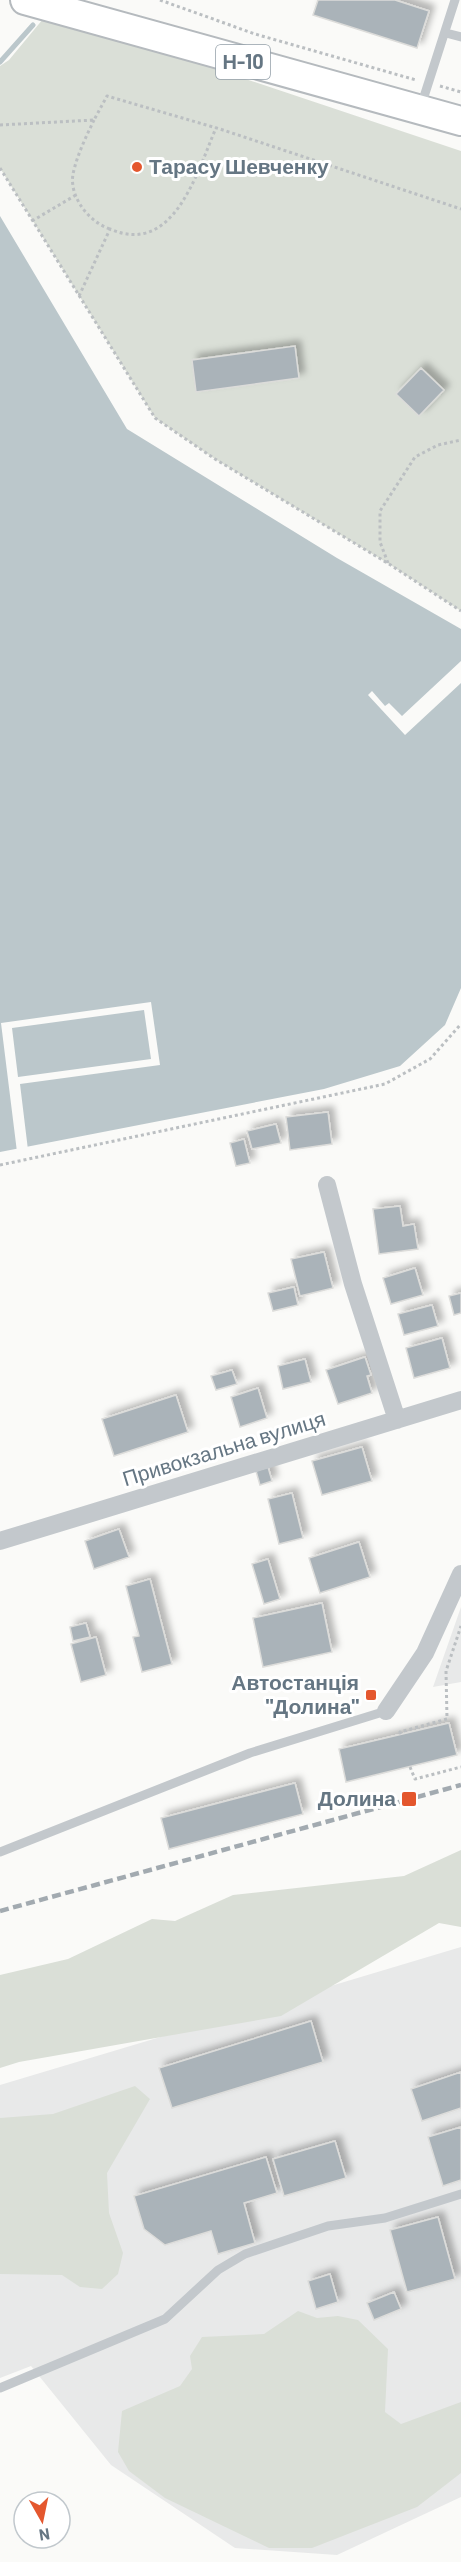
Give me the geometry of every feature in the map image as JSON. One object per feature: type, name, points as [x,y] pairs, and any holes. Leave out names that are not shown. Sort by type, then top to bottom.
[{"type":"main road","name":"Н-10","points":[[25,0],[461,121]]},
{"type":"street","points":[[327,1185],[353,1284],[397,1420]]},
{"type":"street","name":"Привокзальна вулиця","points":[[0,1541],[461,1400]]},
{"type":"street","points":[[386,1711],[425,1653],[461,1574]]},
{"type":"lane","points":[[419,111],[456,0]]},
{"type":"lane","points":[[446,33],[461,37]]},
{"type":"lane","points":[[0,1852],[250,1753],[386,1711]]},
{"type":"lane","points":[[0,2388],[165,2319],[218,2270],[245,2254],[328,2226],[385,2218],[461,2194]]},
{"type":"path","points":[[160,0],[255,34],[461,92]]},
{"type":"path","points":[[216,128],[184,200],[171,219],[154,230],[140,235],[118,233],[99,225],[84,211],[76,195],[73,176],[94,120],[106,96],[216,128],[461,209]]},
{"type":"path","points":[[0,125],[94,120]]},
{"type":"path","points":[[0,168],[155,418],[214,459],[389,564],[461,611]]},
{"type":"path","points":[[32,221],[76,195]]},
{"type":"path","points":[[78,296],[110,230]]},
{"type":"path","points":[[389,564],[380,542],[380,511],[416,457],[438,445],[461,440]]},
{"type":"path","points":[[0,1165],[385,1084],[430,1059],[461,1024]]},
{"type":"path","points":[[401,1734],[400,1731],[447,1719],[446,1671],[461,1626]]},
{"type":"path","points":[[410,1767],[415,1779],[461,1767]]},
{"type":"shaded area","points":[[48,13],[461,151],[461,611],[389,564],[215,459],[155,418],[0,168],[0,66],[9,60]]},
{"type":"shaded area","points":[[0,216],[127,429],[337,558],[461,629],[461,988],[445,1025],[400,1066],[324,1089],[0,1152]]},
{"type":"shaded area","points":[[461,1607],[461,1682],[433,1687]]},
{"type":"shaded area","points":[[461,1850],[461,1927],[439,1923],[281,2016],[19,2062],[0,2068],[0,1975],[68,1959],[152,1919],[175,1921],[233,1895],[404,1876]]},
{"type":"shaded area","points":[[461,1947],[461,2497],[337,2555],[235,2548],[111,2465],[31,2366],[0,2378],[0,2085]]},
{"type":"shaded area","points":[[135,2086],[150,2099],[107,2173],[109,2213],[123,2253],[118,2274],[102,2289],[80,2287],[62,2275],[0,2274],[0,2118],[53,2114]]},
{"type":"shaded area","points":[[298,2311],[317,2318],[338,2316],[358,2320],[388,2349],[385,2412],[401,2424],[461,2402],[461,2473],[417,2507],[312,2548],[269,2548],[165,2498],[129,2471],[118,2452],[122,2411],[180,2386],[192,2369],[190,2356],[202,2337],[264,2334]]},
{"type":"pier","points":[[461,661],[461,683],[405,735],[368,695],[372,691],[385,706],[389,703],[402,716]]},
{"type":"pier","points":[[151,1002],[160,1065],[20,1084],[28,1150],[17,1152],[1,1023]],"holes":[[[144,1010],[151,1059],[18,1077],[12,1028]]]},
{"type":"building","points":[[318,0],[395,0],[429,11],[417,48],[313,15]]},
{"type":"building","points":[[295,346],[299,378],[196,392],[192,360]]},
{"type":"building","points":[[421,368],[444,390],[419,416],[396,394]]},
{"type":"building","points":[[328,1112],[332,1144],[290,1150],[286,1117]]},
{"type":"building","points":[[276,1124],[281,1143],[252,1149],[247,1131]]},
{"type":"building","points":[[244,1139],[250,1163],[236,1166],[230,1143]]},
{"type":"building","points":[[400,1206],[403,1226],[414,1224],[418,1249],[379,1254],[373,1209]]},
{"type":"building","points":[[324,1252],[333,1288],[300,1296],[291,1259]]},
{"type":"building","points":[[415,1268],[423,1295],[391,1304],[383,1278]]},
{"type":"building","points":[[294,1287],[298,1305],[273,1311],[268,1293]]},
{"type":"building","points":[[461,1293],[461,1313],[454,1315],[449,1296]]},
{"type":"building","points":[[432,1305],[438,1326],[404,1335],[398,1314]]},
{"type":"building","points":[[442,1338],[450,1368],[414,1378],[406,1348]]},
{"type":"building","points":[[365,1357],[371,1375],[367,1376],[372,1393],[338,1404],[326,1370]]},
{"type":"building","points":[[305,1359],[311,1382],[283,1389],[278,1366]]},
{"type":"building","points":[[232,1370],[237,1384],[216,1390],[211,1376]]},
{"type":"building","points":[[258,1388],[267,1418],[240,1427],[231,1397]]},
{"type":"building","points":[[176,1395],[188,1432],[114,1456],[102,1419]]},
{"type":"building","points":[[362,1447],[372,1481],[322,1495],[312,1461]]},
{"type":"building","points":[[268,1467],[272,1481],[260,1485],[256,1471]]},
{"type":"building","points":[[292,1493],[303,1538],[279,1544],[268,1499]]},
{"type":"building","points":[[119,1529],[129,1557],[94,1569],[85,1541]]},
{"type":"building","points":[[359,1542],[370,1577],[320,1593],[309,1558]]},
{"type":"building","points":[[268,1559],[280,1599],[264,1604],[252,1564]]},
{"type":"building","points":[[150,1579],[172,1664],[142,1672],[133,1637],[139,1636],[126,1586]]},
{"type":"building","points":[[322,1603],[332,1652],[263,1667],[253,1618]]},
{"type":"building","points":[[86,1623],[90,1637],[73,1641],[70,1627]]},
{"type":"building","points":[[96,1637],[106,1675],[81,1682],[71,1644]]},
{"type":"building","points":[[449,1723],[457,1755],[346,1782],[339,1749]]},
{"type":"building","points":[[295,1783],[303,1814],[169,1849],[161,1818]]},
{"type":"building","points":[[311,2021],[323,2062],[172,2108],[159,2068]]},
{"type":"building","points":[[461,2072],[461,2108],[422,2121],[411,2089]]},
{"type":"building","points":[[461,2127],[461,2180],[443,2186],[428,2137]]},
{"type":"building","points":[[335,2141],[346,2178],[284,2196],[273,2159]]},
{"type":"building","points":[[266,2157],[277,2193],[244,2203],[255,2243],[218,2254],[211,2231],[165,2245],[144,2229],[134,2196]]},
{"type":"building","points":[[438,2217],[455,2279],[407,2292],[390,2230]]},
{"type":"building","points":[[330,2274],[338,2302],[316,2309],[308,2281]]},
{"type":"building","points":[[394,2292],[401,2309],[374,2320],[367,2303]]},
{"type":"waterway","points":[[0,62],[33,25]]},
{"type":"railway","points":[[0,1911],[461,1785]]},
{"type":"place","name":"Тарасу Шевченку","points":[[137,167]]},
{"type":"place","name":"Автостанція \"Долина\"","points":[[371,1695]]},
{"type":"place","name":"Долина","points":[[409,1799]]}]
